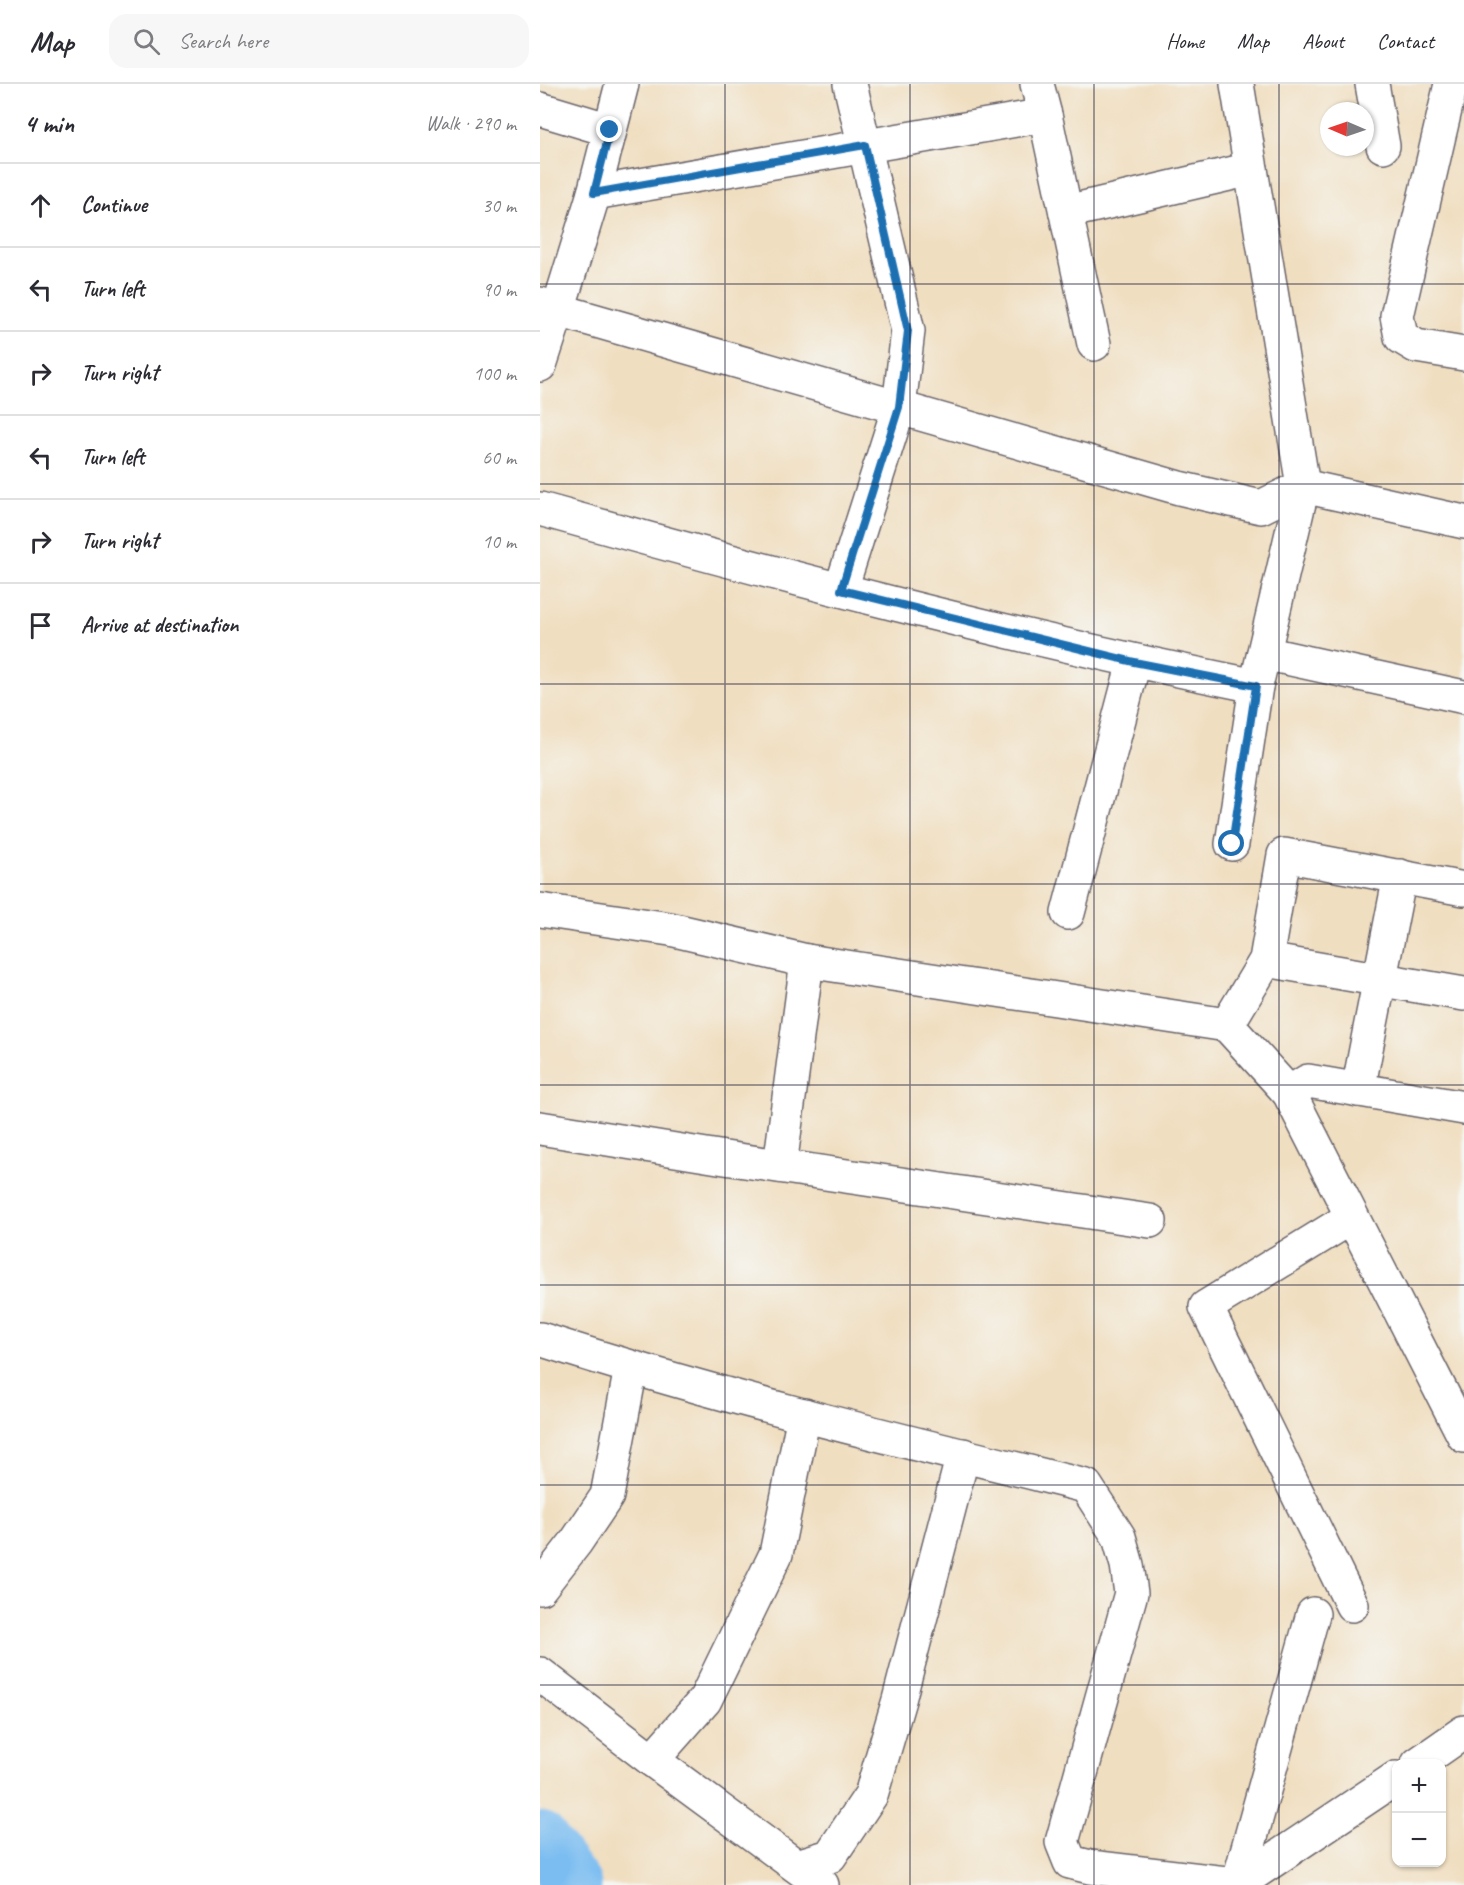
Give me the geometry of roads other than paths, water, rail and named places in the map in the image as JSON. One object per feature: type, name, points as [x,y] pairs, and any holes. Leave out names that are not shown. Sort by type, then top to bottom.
[{"type":"street","points":[[540,365],[549,307],[594,193],[622,84]]},
{"type":"street","points":[[841,590],[899,407],[908,331],[850,84]]},
{"type":"street","points":[[1232,844],[1256,686],[1303,486],[1237,84]]},
{"type":"street","points":[[1372,84],[1383,146]]},
{"type":"street","points":[[1451,84],[1397,316],[1401,337],[1416,346],[1464,354]]},
{"type":"street","points":[[594,193],[865,145],[1041,99],[1094,344]]},
{"type":"street","points":[[540,109],[610,130]]},
{"type":"street","points":[[1066,212],[1251,169]]},
{"type":"street","points":[[549,307],[1179,488],[1262,507],[1303,486],[1464,522]]},
{"type":"street","points":[[540,509],[841,590],[1134,662],[1256,686]]},
{"type":"street","points":[[1264,653],[1464,697]]},
{"type":"street","points":[[1068,913],[1134,662]]},
{"type":"street","points":[[1227,1025],[1266,960],[1284,855],[1464,889]]},
{"type":"street","points":[[1358,1090],[1400,876]]},
{"type":"street","points":[[540,910],[670,929],[807,961],[1227,1025],[1289,1093],[1464,1436]]},
{"type":"street","points":[[1266,960],[1464,994]]},
{"type":"street","points":[[780,1166],[807,961]]},
{"type":"street","points":[[1289,1093],[1308,1081],[1464,1108]]},
{"type":"street","points":[[540,1128],[1150,1221]]},
{"type":"street","points":[[1352,1217],[1206,1307],[1352,1605]]},
{"type":"street","points":[[540,1339],[631,1368],[804,1415],[1086,1486],[1119,1537],[1127,1565],[1131,1593],[1062,1842],[1070,1862],[1090,1867],[1241,1884],[1392,1781]]},
{"type":"street","points":[[540,1588],[576,1542],[607,1496],[631,1368]]},
{"type":"street","points":[[652,1760],[705,1700],[776,1554],[804,1415]]},
{"type":"street","points":[[540,1674],[652,1760],[817,1873],[871,1795],[899,1700],[963,1455]]},
{"type":"street","points":[[1241,1884],[1313,1614]]},
{"type":"street","points":[[1425,1759],[1464,1732]]},
{"type":"waterway","points":[[540,1840],[573,1885]]}]
